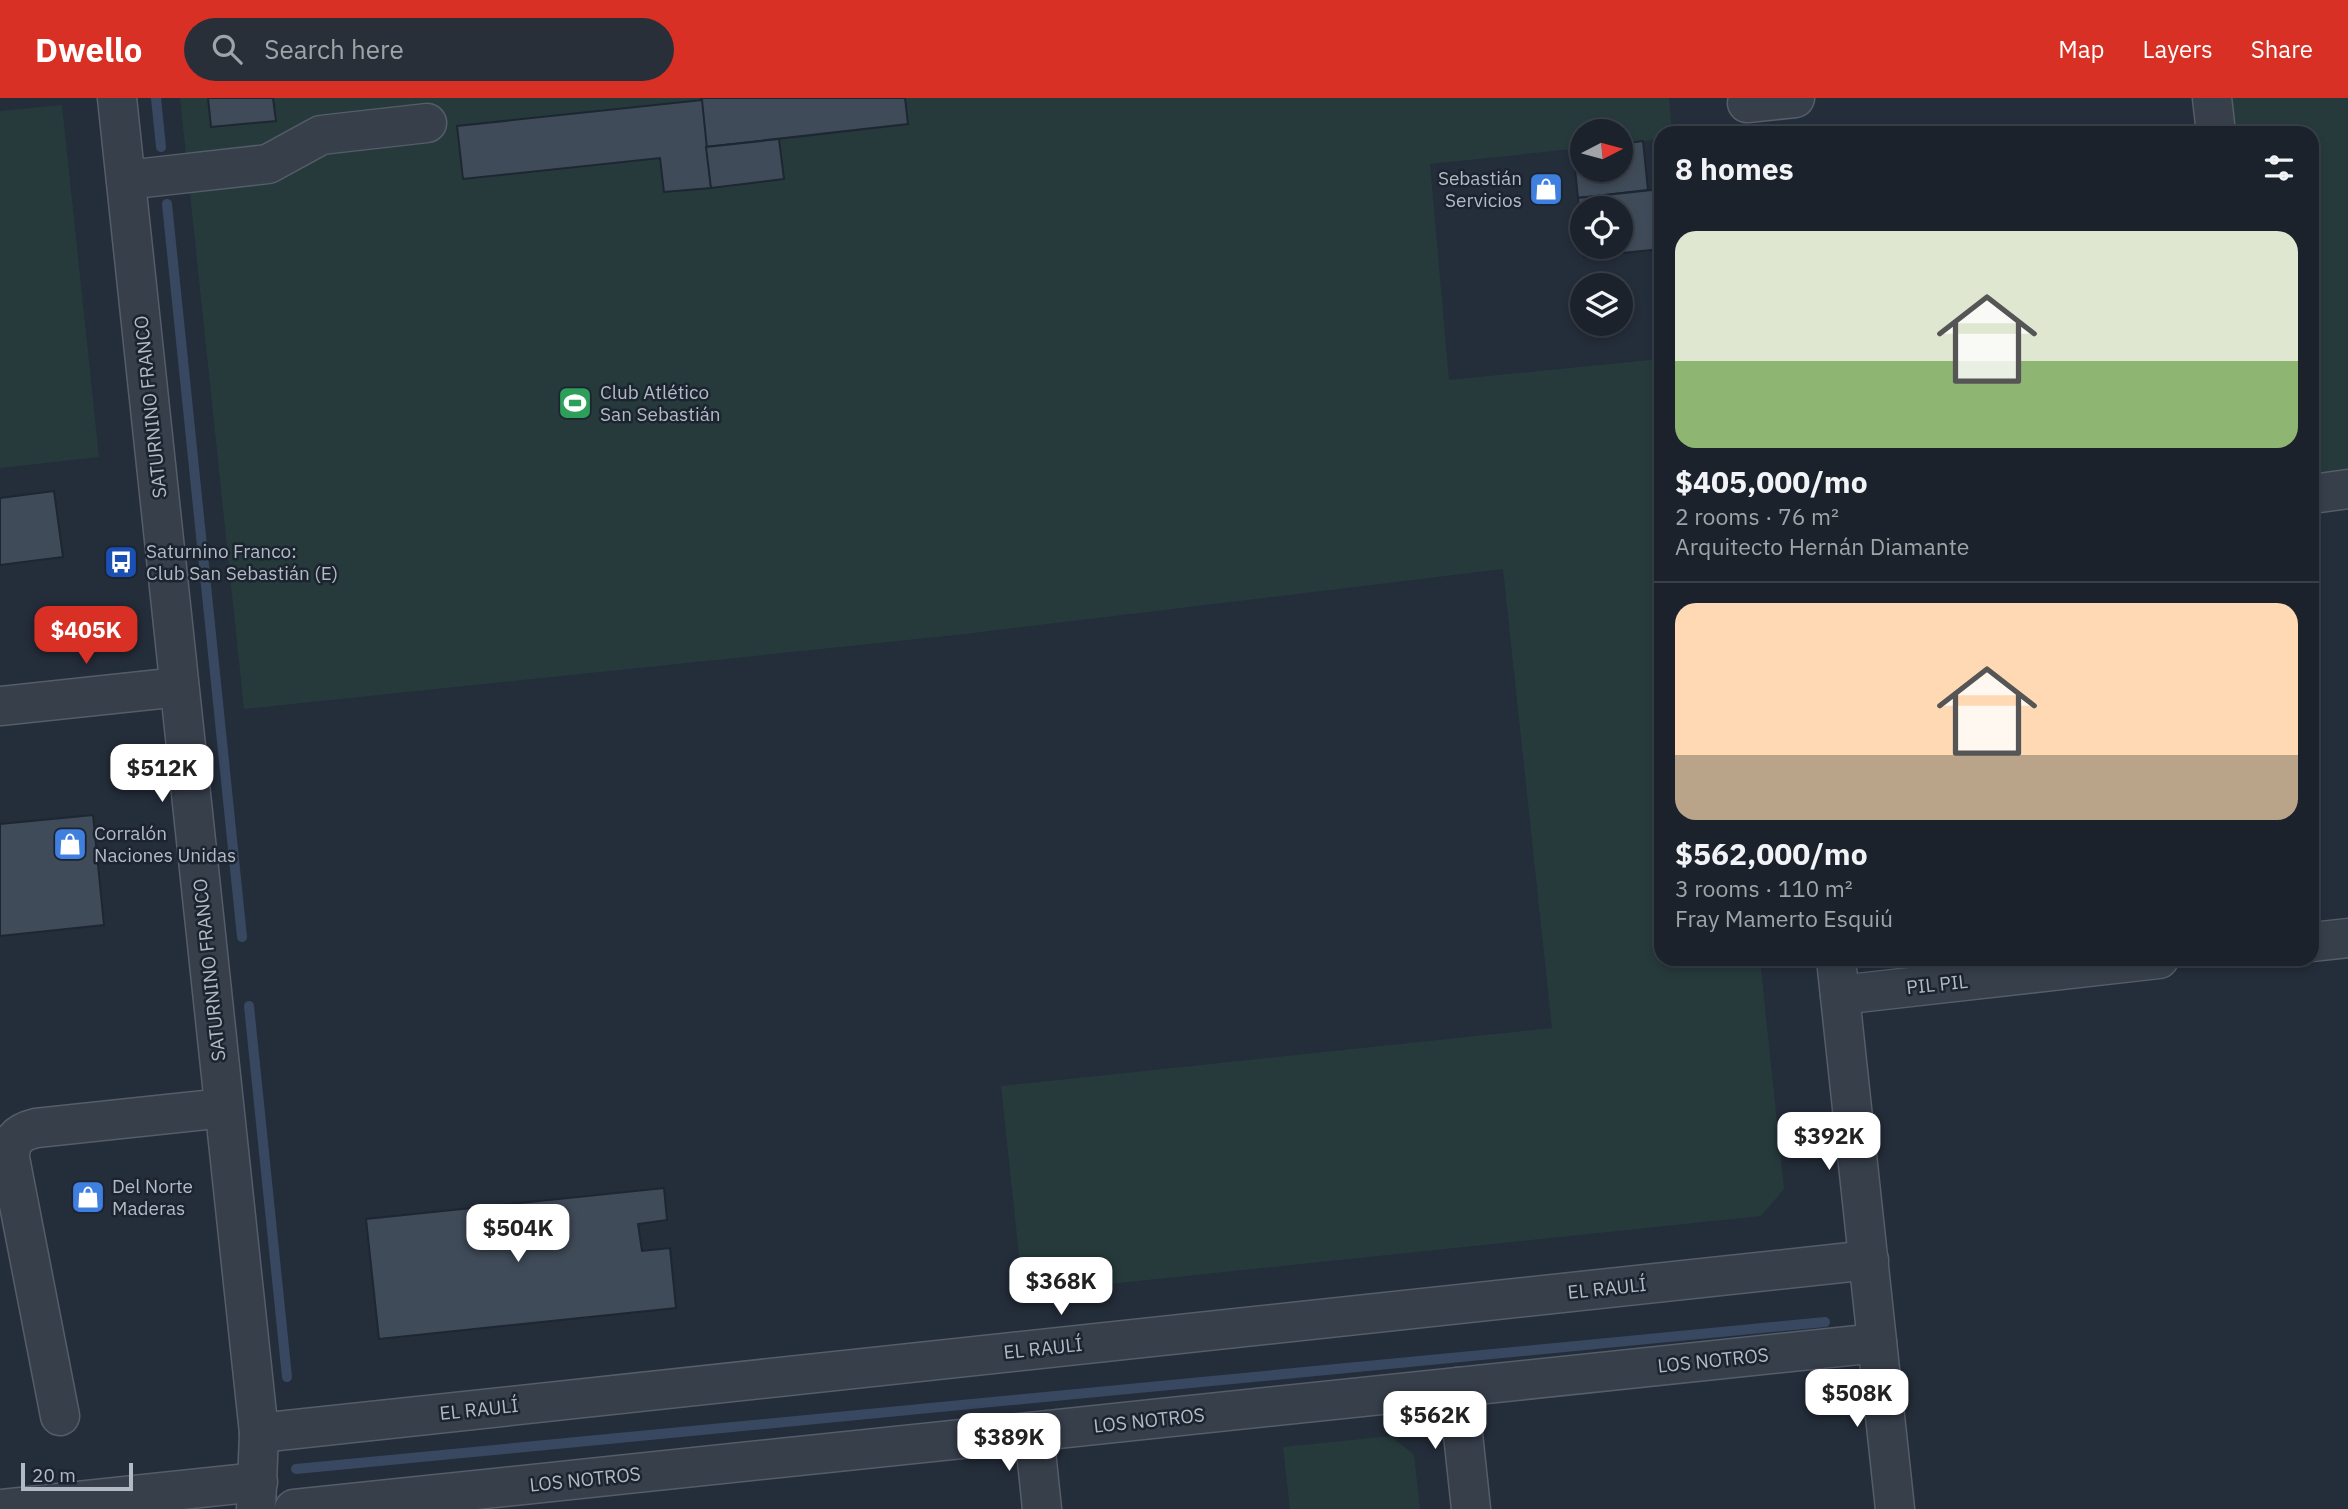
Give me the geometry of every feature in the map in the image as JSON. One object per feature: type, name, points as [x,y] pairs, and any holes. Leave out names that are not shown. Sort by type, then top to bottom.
[{"type":"street","name":"SATURNINO FRANCO","points":[[117,98],[259,1433],[257,1495]]},
{"type":"street","points":[[1747,111],[1795,98]]},
{"type":"street","points":[[2212,98],[2215,126]]},
{"type":"street","points":[[126,180],[268,164],[321,135],[427,123]]},
{"type":"street","points":[[2319,493],[2348,489]]},
{"type":"street","points":[[0,706],[179,687]]},
{"type":"street","points":[[2319,941],[2348,938]]},
{"type":"street","name":"PIL PIL","points":[[1838,977],[2034,966]]},
{"type":"street","points":[[1838,977],[1895,1509]]},
{"type":"street","points":[[61,1416],[10,1158],[12,1143],[21,1133],[36,1128],[224,1108]]},
{"type":"street","name":"EL RAULÍ","points":[[259,1433],[1869,1260]]},
{"type":"street","name":"LOS NOTROS","points":[[294,1509],[1878,1343]]},
{"type":"street","points":[[1458,1387],[1471,1509]]},
{"type":"street","points":[[1034,1432],[1042,1509]]},
{"type":"street","points":[[1,1509],[257,1495]]},
{"type":"green space","points":[[180,98],[1669,98],[1671,126],[1654,126],[1654,140],[1633,142],[1633,119],[1570,119],[1570,149],[1430,164],[1449,380],[1654,360],[1654,966],[1761,966],[1784,1189],[1761,1216],[1023,1293],[1001,1086],[1552,1028],[1503,569],[965,634],[244,709]]},
{"type":"green space","points":[[2229,98],[2348,98],[2348,469],[2319,472],[2319,126],[2231,126]]},
{"type":"green space","points":[[62,105],[99,457],[0,468],[0,111]]},
{"type":"green space","points":[[1391,1436],[1414,1455],[1420,1509],[1290,1509],[1283,1447]]},
{"type":"building","points":[[208,98],[273,98],[276,121],[211,127]]},
{"type":"building","points":[[701,98],[905,98],[908,124],[706,147]]},
{"type":"building","points":[[702,100],[711,188],[664,192],[660,158],[463,179],[457,126]]},
{"type":"building","points":[[779,139],[784,179],[711,188],[706,147]]},
{"type":"building","points":[[1643,141],[1648,190],[1578,196],[1576,182],[1633,182],[1633,142]]},
{"type":"building","points":[[1654,190],[1654,250],[1633,252],[1633,196],[1596,196]]},
{"type":"building","points":[[54,491],[63,557],[0,565],[0,498]]},
{"type":"building","points":[[93,815],[104,925],[0,936],[0,824]]},
{"type":"building","points":[[664,1188],[667,1220],[638,1224],[642,1251],[670,1248],[676,1308],[379,1339],[366,1219]]},
{"type":"waterway","points":[[156,98],[161,147]]},
{"type":"waterway","points":[[167,204],[242,937]]},
{"type":"waterway","points":[[249,1006],[287,1377]]},
{"type":"waterway","points":[[296,1469],[1825,1322]]},
{"type":"place","name":"Sebastián Servicios","points":[[1546,189]]},
{"type":"place","name":"Club Atlético San Sebastián","points":[[575,403]]},
{"type":"place","name":"Saturnino Franco: Club San Sebastián (E)","points":[[121,562]]},
{"type":"place","name":"Corralón Naciones Unidas","points":[[70,844]]},
{"type":"place","name":"Del Norte Maderas","points":[[88,1197]]}]
